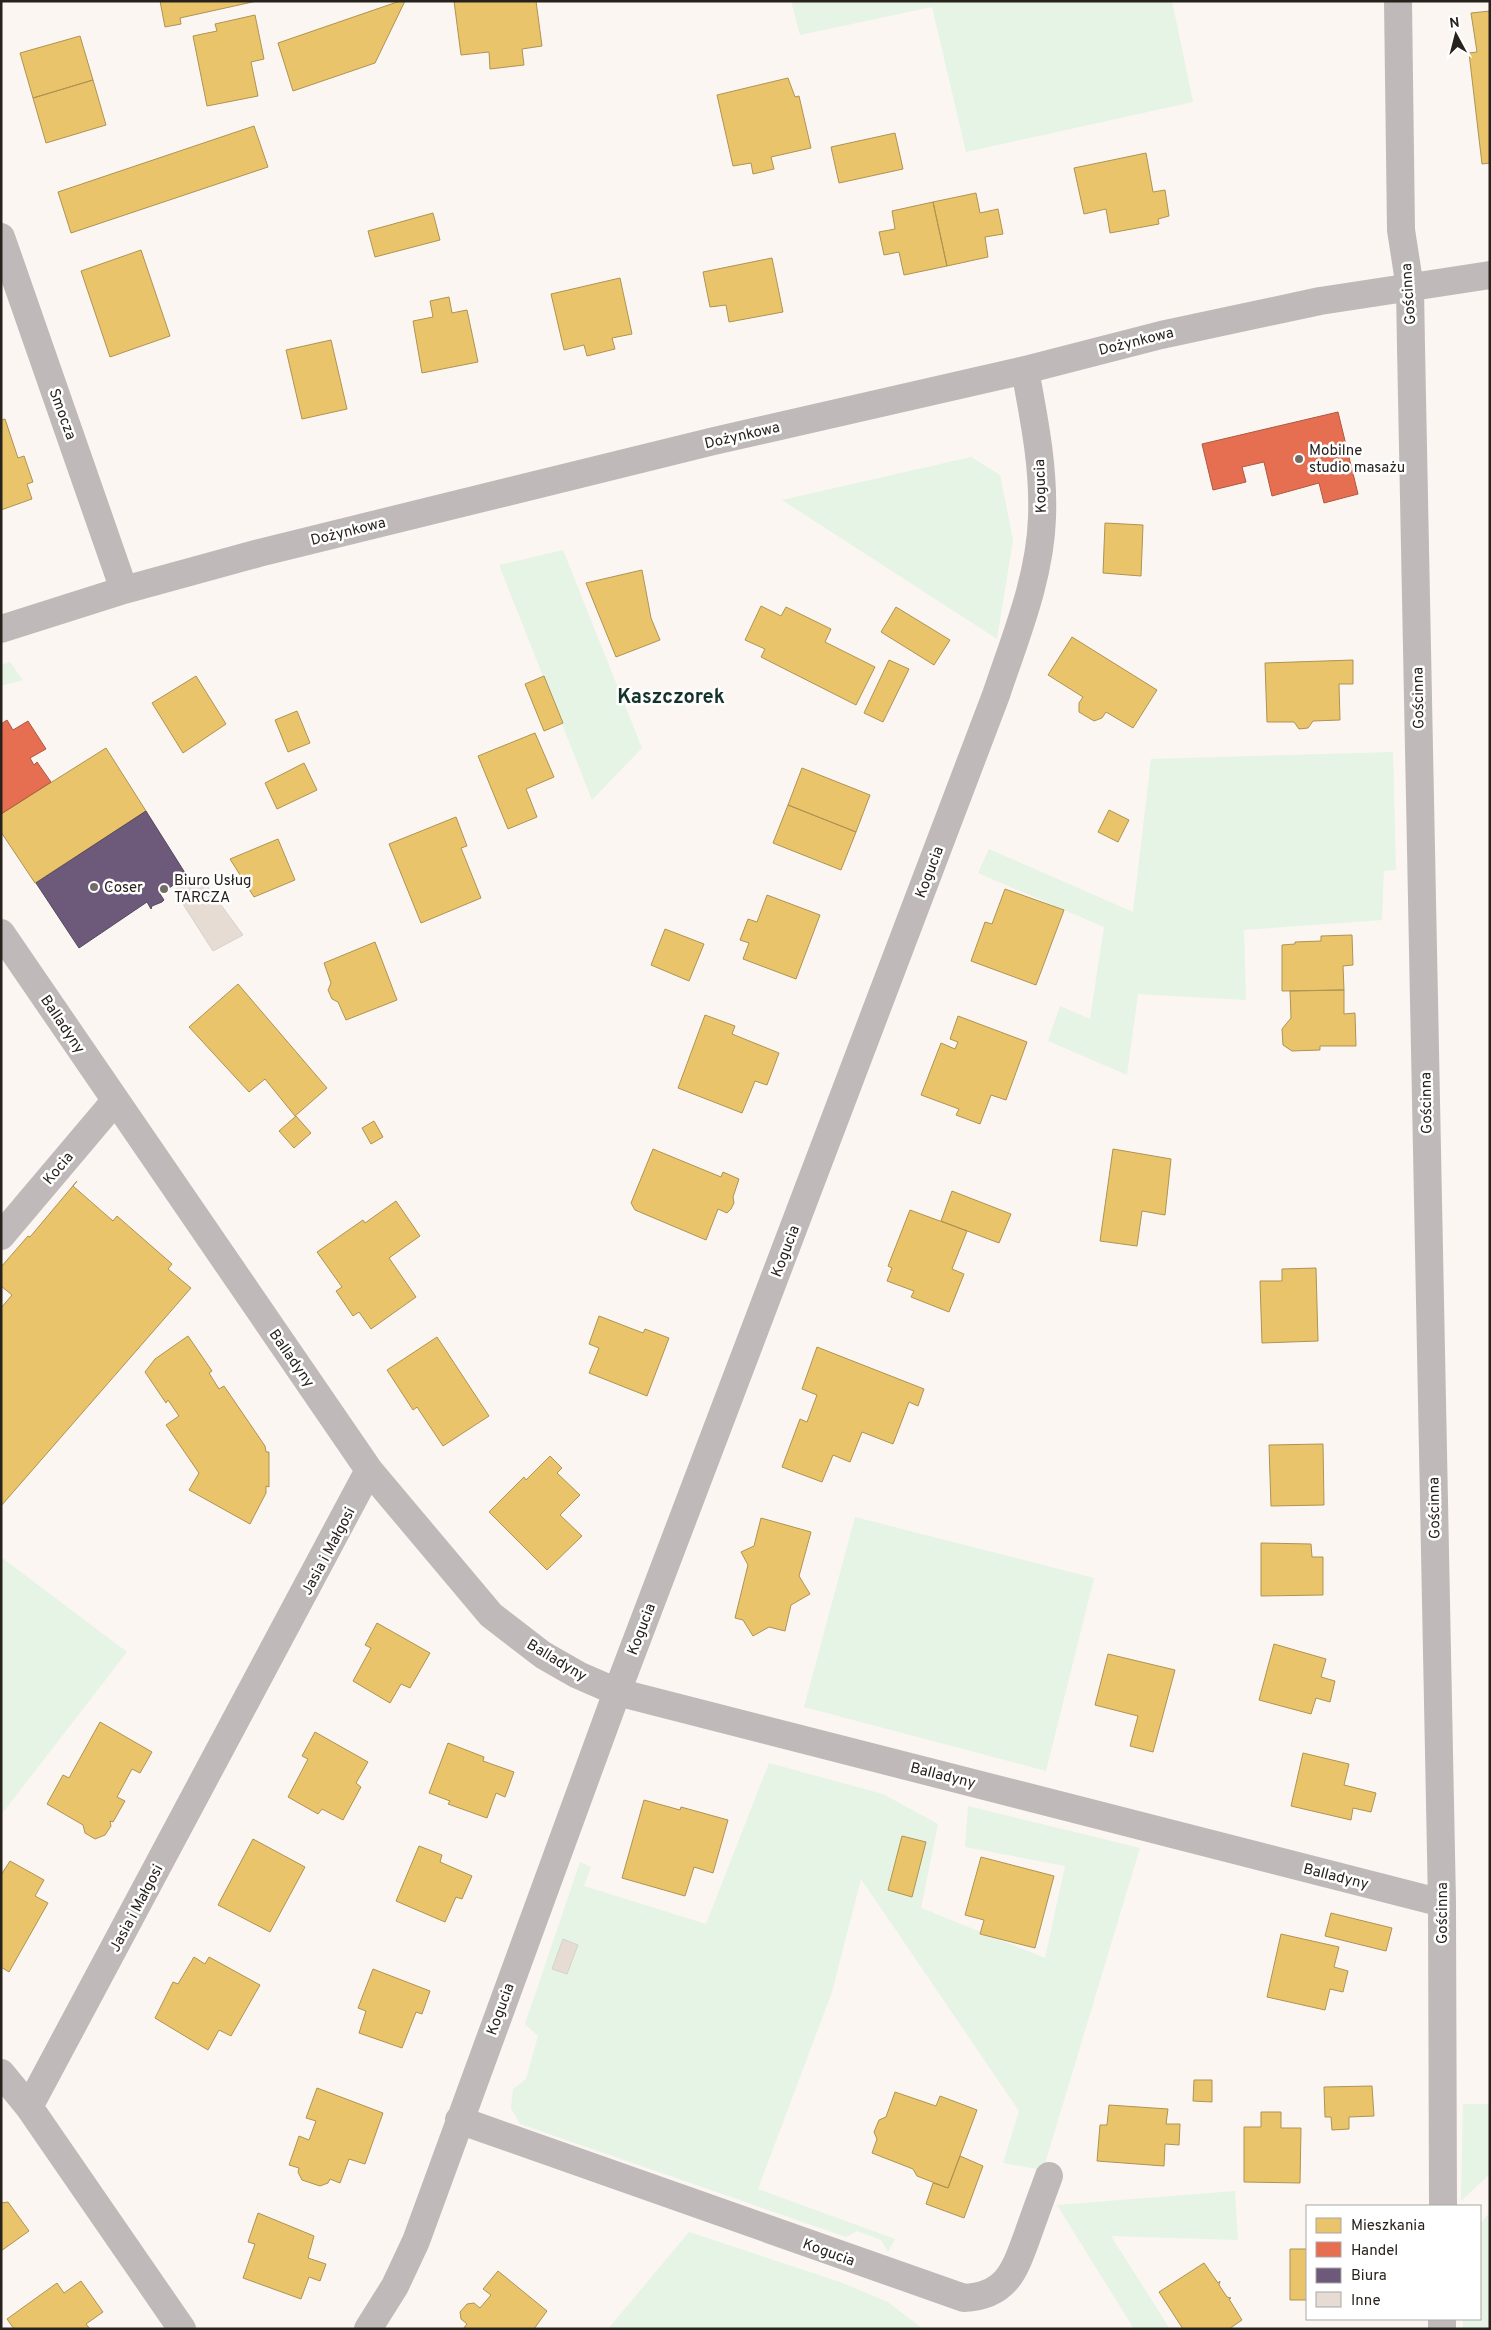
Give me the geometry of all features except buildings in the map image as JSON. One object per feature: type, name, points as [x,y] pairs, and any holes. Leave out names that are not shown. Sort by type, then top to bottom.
[{"type":"street","name":"Gościnna","points":[[1398,1],[1401,230],[1410,288],[1442,1903],[1442,2205]]},
{"type":"street","name":"Smocza","points":[[1,237],[124,590]]},
{"type":"street","name":"Dożynkowa","points":[[1,629],[124,590],[337,534],[714,442],[1025,370],[1223,320],[1320,301],[1490,275]]},
{"type":"street","name":"Kogucia","points":[[368,2329],[395,2286],[416,2241],[617,1692],[996,695],[1023,614],[1035,562],[1042,512],[1038,440],[1025,370]]},
{"type":"street","name":"Balladyny","points":[[1,934],[369,1470],[491,1614],[542,1654],[578,1675],[617,1692],[1442,1903]]},
{"type":"street","name":"Kocia","points":[[1,1236],[115,1100]]},
{"type":"street","name":"Jasia i Małgosi","points":[[29,2107],[369,1470]]},
{"type":"street","points":[[1,2073],[29,2107],[182,2329]]},
{"type":"street","name":"Kogucia","points":[[459,2120],[964,2298],[980,2296],[994,2290],[1012,2275],[1049,2176]]},
{"type":"green space","points":[[791,1],[1172,1],[1193,102],[966,152],[932,7],[800,35]]},
{"type":"green space","points":[[971,457],[1000,475],[1013,540],[997,639],[782,500]]},
{"type":"green space","points":[[563,550],[642,748],[592,800],[499,565]]},
{"type":"green space","points":[[10,662],[23,680],[1,686],[1,665]]},
{"type":"green space","points":[[1393,752],[1396,870],[1384,871],[1382,920],[1244,930],[1246,1000],[1138,994],[1127,1075],[1048,1041],[1060,1006],[1090,1019],[1104,927],[978,873],[989,849],[1133,912],[1151,759]]},
{"type":"green space","points":[[855,1517],[1094,1578],[1046,1771],[804,1707]]},
{"type":"green space","points":[[1,1557],[127,1652],[1,1815]]},
{"type":"green space","points":[[769,1763],[883,1794],[938,1824],[921,1908],[1045,1958],[1065,1866],[965,1847],[968,1806],[1140,1848],[1043,2170],[1003,2163],[1019,2111],[861,1879],[832,1992],[758,2189],[895,2239],[888,2252],[881,2240],[857,2231],[846,2237],[520,2124],[511,2108],[513,2089],[526,2079],[538,2036],[525,2024],[580,1862],[591,1867],[584,1886],[706,1924]]},
{"type":"green space","points":[[1463,2104],[1490,2104],[1490,2174],[1461,2201]]},
{"type":"green space","points":[[1235,2191],[1238,2240],[1111,2236],[1170,2329],[1134,2329],[1057,2205]]},
{"type":"green space","points":[[1490,2212],[1490,2329],[1463,2329],[1463,2320],[1481,2320],[1481,2223]]},
{"type":"green space","points":[[689,2232],[840,2282],[888,2302],[923,2329],[608,2329]]},
{"type":"place","name":"Mobilne studio masażu","points":[[1299,459]]},
{"type":"place","name":"Coser","points":[[94,887]]},
{"type":"place","name":"Biuro Usług TARCZA","points":[[164,889]]},
{"type":"district","name":"Kaszczorek","points":[[671,696]]}]
